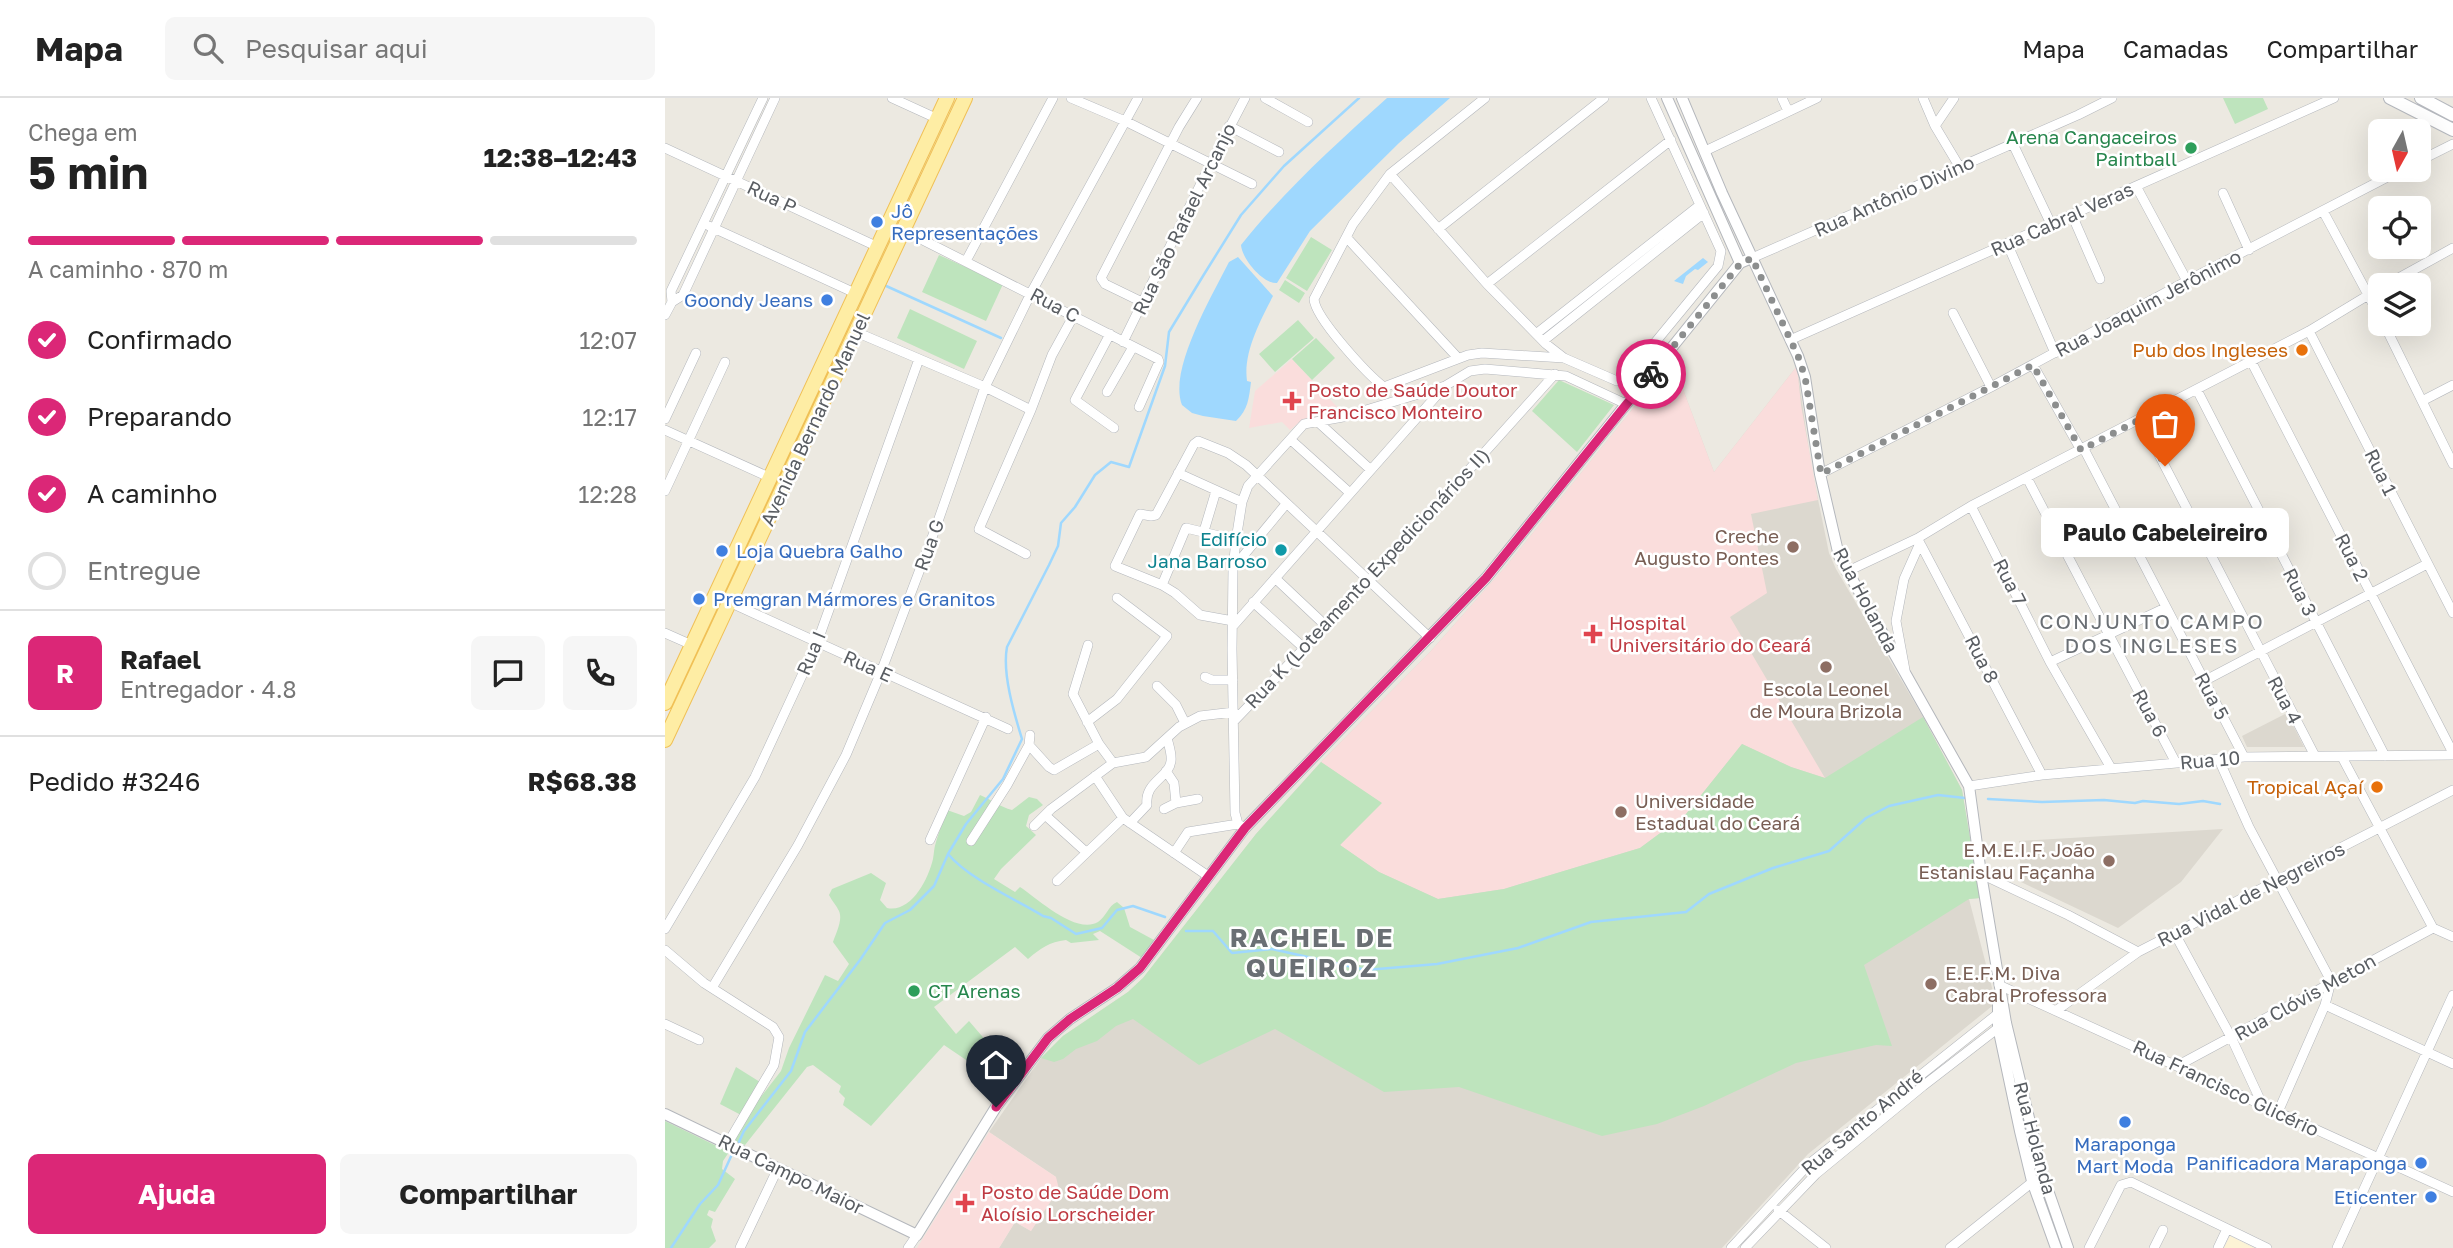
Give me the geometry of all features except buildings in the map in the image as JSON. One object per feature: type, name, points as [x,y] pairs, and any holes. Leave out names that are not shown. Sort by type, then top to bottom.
[{"type":"main road","name":"Avenida Bernardo Manuel","points":[[665,703],[947,98]]},
{"type":"main road","name":"Avenida Bernardo Manuel","points":[[665,740],[965,98]]},
{"type":"main road","points":[[2390,98],[2453,130]]},
{"type":"main road","points":[[2421,98],[2453,115]]},
{"type":"main road","points":[[742,540],[756,547]]},
{"type":"main road","points":[[735,556],[748,563]]},
{"type":"street","points":[[665,315],[672,302],[683,295],[726,175],[763,98]]},
{"type":"street","points":[[708,226],[736,180],[775,98]]},
{"type":"street","points":[[892,98],[938,119]]},
{"type":"street","points":[[966,261],[1053,98]]},
{"type":"street","points":[[1071,98],[1125,121],[1252,184]]},
{"type":"street","name":"Rua G","points":[[712,988],[824,801],[881,672],[985,387],[1031,293],[1138,98]]},
{"type":"street","points":[[1142,303],[1105,284],[1101,278],[1170,143],[1197,98]]},
{"type":"street","name":"Rua São Rafael Arcanjo","points":[[1123,342],[1210,163],[1245,98]]},
{"type":"street","points":[[1265,98],[1308,122]]},
{"type":"street","points":[[1485,98],[1390,174],[1353,224],[1314,299],[1314,307],[1384,387],[1458,358],[1482,353],[1564,358]]},
{"type":"street","points":[[1438,229],[1604,98]]},
{"type":"street","points":[[1390,174],[1487,284],[1542,340],[1564,358],[1617,381],[1629,377],[1718,266],[1721,251],[1651,98]]},
{"type":"street","points":[[1667,98],[1740,264]]},
{"type":"street","name":"Rua Holanda","points":[[1682,98],[1805,377],[1835,542],[1846,572],[1969,786],[1999,985],[2002,1025],[2032,1181],[2056,1248]]},
{"type":"street","points":[[1782,98],[1789,111]]},
{"type":"street","points":[[1705,151],[1817,98]]},
{"type":"street","points":[[1923,98],[1934,126],[1959,166]]},
{"type":"street","points":[[1934,126],[1954,98]]},
{"type":"street","name":"Rua Antônio Divino","points":[[1752,258],[2112,98]]},
{"type":"street","name":"Rua Cabral Veras","points":[[1790,340],[2334,98]]},
{"type":"street","points":[[1229,126],[1279,152]]},
{"type":"street","points":[[1487,284],[1671,140]]},
{"type":"street","points":[[2013,144],[2051,223]]},
{"type":"street","points":[[2431,155],[2453,144]]},
{"type":"street","name":"Rua P","points":[[665,148],[878,247]]},
{"type":"street","name":"Rua Joaquim Jerônimo","points":[[1821,474],[2378,182]]},
{"type":"street","points":[[2136,186],[2187,281]]},
{"type":"street","points":[[2223,193],[2249,250]]},
{"type":"street","points":[[1533,357],[1542,340],[1702,209]]},
{"type":"street","points":[[2323,211],[2368,292]]},
{"type":"street","points":[[2072,215],[2100,279]]},
{"type":"street","points":[[708,226],[857,294]]},
{"type":"street","name":"Rua C","points":[[904,230],[1159,361],[1139,407]]},
{"type":"street","points":[[1347,238],[1458,358]]},
{"type":"street","points":[[2007,243],[2055,353]]},
{"type":"street","points":[[2408,273],[2453,248]]},
{"type":"street","points":[[908,1248],[996,1107],[1048,1038],[1140,968],[1242,826],[1430,638],[1486,578],[1740,264],[1752,258]]},
{"type":"street","points":[[1846,572],[1919,542],[1971,506],[2309,331],[2368,295]]},
{"type":"street","points":[[1953,313],[1991,387]]},
{"type":"street","points":[[1026,555],[979,529],[1052,355],[1073,315]]},
{"type":"street","points":[[856,331],[1031,410]]},
{"type":"street","name":"Rua 1","points":[[2309,331],[2453,613]]},
{"type":"street","points":[[1110,334],[1075,400],[1114,428]]},
{"type":"street","points":[[2390,336],[2453,464]]},
{"type":"street","points":[[1107,393],[1133,347]]},
{"type":"street","points":[[665,419],[697,353]]},
{"type":"street","name":"Rua I","points":[[665,929],[755,777],[817,643],[919,359]]},
{"type":"street","name":"Rua 2","points":[[2251,361],[2453,754]]},
{"type":"street","points":[[665,491],[725,362]]},
{"type":"street","name":"Rua 5","points":[[2033,365],[2082,450],[2244,757]]},
{"type":"street","points":[[1233,624],[1445,386],[1461,375],[1479,370],[1555,374],[1566,376],[1626,404]]},
{"type":"street","name":"Rua K (Loteamento Expedicionários II)","points":[[1235,716],[1370,580],[1555,374]]},
{"type":"street","points":[[2422,401],[2453,385]]},
{"type":"street","points":[[1242,826],[1235,813],[1233,569],[1235,540],[1248,486],[1304,425],[1445,386]]},
{"type":"street","name":"Rua 3","points":[[2197,390],[2385,756]]},
{"type":"street","name":"Rua 4","points":[[2141,419],[2315,756]]},
{"type":"street","points":[[1318,422],[1371,470]]},
{"type":"street","points":[[665,430],[771,478]]},
{"type":"street","points":[[1291,440],[1350,493]]},
{"type":"street","points":[[1233,624],[1200,615],[1162,585],[1115,566],[1140,513],[1156,515],[1194,444],[1203,441],[1234,456],[1430,638]]},
{"type":"street","points":[[1178,473],[1242,502]]},
{"type":"street","name":"Rua 6","points":[[2027,478],[2176,763]]},
{"type":"street","points":[[1204,531],[1216,491]]},
{"type":"street","points":[[1233,569],[1286,504]]},
{"type":"street","name":"Rua 7","points":[[1971,506],[2050,662],[2111,768]]},
{"type":"street","points":[[1162,585],[1186,528],[1235,540]]},
{"type":"street","points":[[1905,674],[1896,621],[1904,579],[1919,542]]},
{"type":"street","name":"Rua 8","points":[[1919,542],[2042,775]]},
{"type":"street","points":[[2204,681],[2427,564]]},
{"type":"street","points":[[1275,578],[1326,626]]},
{"type":"street","points":[[1087,722],[1117,699],[1167,636],[1117,598]]},
{"type":"street","points":[[1254,602],[1304,649]]},
{"type":"street","name":"Rua E","points":[[729,603],[1008,729]]},
{"type":"street","points":[[2050,662],[2165,608]]},
{"type":"street","points":[[665,633],[692,646]]},
{"type":"street","points":[[1088,645],[1073,694],[1099,744],[1113,764]]},
{"type":"street","points":[[1205,677],[1212,680],[1233,680]]},
{"type":"street","points":[[1157,686],[1176,705],[1185,723]]},
{"type":"street","points":[[1034,826],[1095,776],[1113,764],[1146,757],[1185,723],[1206,715],[1235,716]]},
{"type":"street","points":[[930,840],[986,717]]},
{"type":"street","points":[[1058,880],[1086,852],[1147,805],[1149,792],[1166,771],[1171,759],[1167,738]]},
{"type":"street","points":[[971,841],[1007,785],[1029,740],[1051,768],[1058,768],[1099,744]]},
{"type":"street","name":"Rua 10","points":[[1969,786],[2042,775],[2244,757],[2453,754]]},
{"type":"street","points":[[2342,757],[2433,928],[2453,937]]},
{"type":"street","points":[[2219,760],[2249,827],[2331,981],[2325,1005],[2278,1112]]},
{"type":"street","points":[[1166,771],[1174,783],[1177,803]]},
{"type":"street","points":[[1095,776],[1126,821],[1208,876]]},
{"type":"street","name":"Rua Vidal de Negreiros","points":[[2057,1010],[2138,952],[2453,790]]},
{"type":"street","points":[[1164,809],[1198,799]]},
{"type":"street","points":[[1045,815],[1086,852]]},
{"type":"street","points":[[1174,853],[1188,832],[1242,826]]},
{"type":"street","points":[[1981,874],[2138,952]]},
{"type":"street","name":"Rua Clóvis Meton","points":[[2177,1066],[2433,928]]},
{"type":"street","points":[[2175,934],[2231,1037],[2263,1106]]},
{"type":"street","points":[[665,950],[712,988],[773,1027],[778,1034],[774,1065],[728,1143]]},
{"type":"street","name":"Rua Francisco Glicério","points":[[1999,985],[2453,1192]]},
{"type":"street","points":[[2337,1248],[2453,995]]},
{"type":"street","points":[[2325,1005],[2453,1064]]},
{"type":"street","name":"Rua Santo André","points":[[1731,1248],[1809,1164],[2000,1011]]},
{"type":"street","points":[[665,1024],[699,1040]]},
{"type":"street","name":"Rua Holanda","points":[[2002,1025],[2043,1176],[2068,1248]]},
{"type":"street","name":"Rua Santo André","points":[[1745,1248],[1816,1174],[1854,1141],[2002,1025]]},
{"type":"street","name":"Rua Campo Maior","points":[[665,1114],[917,1235]]},
{"type":"street","points":[[740,1248],[778,1168]]},
{"type":"street","points":[[1950,1248],[2032,1181],[2043,1176]]},
{"type":"street","points":[[2089,1248],[2121,1185],[2127,1182],[2134,1182],[2267,1248]]},
{"type":"street","points":[[1771,1204],[1826,1248]]},
{"type":"street","points":[[2218,1248],[2227,1229]]},
{"type":"street","points":[[2154,1248],[2163,1230]]},
{"type":"shaded area","name":"Posto de Saúde Doutor Francisco Monteiro","points":[[1292,359],[1341,411],[1303,419],[1290,430],[1282,422],[1249,428],[1255,391]]},
{"type":"shaded area","name":"Universidade Estadual do Ceará","points":[[1672,360],[1714,472],[1797,366],[1811,465],[1829,553],[1962,790],[1980,898],[1969,899],[1996,1003],[1808,1154],[1722,1248],[999,1248],[1015,1222],[1031,1231],[1056,1177],[989,1132],[1041,1058],[1063,1036],[1128,992],[1143,978],[1256,834],[1321,762],[1430,652],[1507,565]]},
{"type":"shaded area","name":"Hospital Universitário do Ceará","points":[[1672,360],[1714,472],[1797,366],[1818,500],[1751,514],[1767,593],[1730,617],[1825,778],[1791,767],[1742,744],[1686,814],[1640,848],[1504,889],[1438,899],[1379,872],[1340,845],[1381,803],[1321,762],[1430,652],[1507,565]]},
{"type":"shaded area","points":[[2287,713],[2304,747],[2247,747],[2242,736]]},
{"type":"shaded area","name":"E.M.E.I.F. João Estanislau Façanha","points":[[2223,829],[2181,882],[2118,928],[2021,882],[2019,841]]},
{"type":"shaded area","points":[[989,1132],[1056,1177],[1059,1189],[1031,1231],[1015,1222],[999,1248],[917,1248]]},
{"type":"shaded area","points":[[2230,1236],[2254,1248],[2224,1248]]},
{"type":"green space","points":[[2223,98],[2263,98],[2268,109],[2235,124]]},
{"type":"green space","points":[[1311,237],[1332,250],[1307,291],[1286,278]]},
{"type":"green space","points":[[939,255],[1003,284],[986,321],[922,292]]},
{"type":"green space","points":[[1285,280],[1305,293],[1299,303],[1279,290]]},
{"type":"green space","points":[[910,309],[977,341],[964,369],[897,338]]},
{"type":"green space","points":[[1298,320],[1314,338],[1275,372],[1259,354]]},
{"type":"green space","points":[[1316,338],[1335,358],[1312,380],[1292,359]]},
{"type":"green space","points":[[1559,380],[1614,405],[1577,452],[1532,411]]},
{"type":"green space","points":[[1923,717],[1962,790],[1980,898],[1969,899],[1864,965],[1892,1046],[1876,1045],[1796,1063],[1704,1106],[1657,1124],[1602,1136],[1459,1087],[1384,1092],[1275,1029],[1199,1065],[1133,1019],[1116,1026],[1097,1041],[1076,1049],[1063,1059],[1054,1062],[1041,1058],[1063,1036],[1128,992],[1143,978],[1256,834],[1321,762],[1382,803],[1340,845],[1379,872],[1438,899],[1504,889],[1640,848],[1686,814],[1742,744],[1791,767],[1825,778]]},
{"type":"green space","points":[[980,795],[1012,810],[1029,797],[1037,799],[1043,805],[1029,815],[1026,826],[1036,835],[994,879],[1015,892],[1020,887],[1057,914],[1079,924],[1098,922],[1117,902],[1124,908],[1130,927],[1154,940],[1142,958],[1100,931],[1093,934],[1099,940],[1055,942],[1028,959],[1015,947],[934,1007],[956,1034],[969,1021],[999,1059],[1014,1070],[1003,1085],[944,1045],[871,1126],[843,1105],[845,1098],[839,1092],[841,1086],[813,1065],[807,1067],[745,1145],[735,1141],[746,1116],[781,1071],[789,1048],[825,975],[838,981],[849,964],[833,942],[840,918],[839,911],[829,895],[832,889],[871,873],[886,883],[880,900],[887,908],[904,905],[923,885],[947,810],[964,816],[971,812]]},
{"type":"green space","points":[[736,1067],[760,1082],[741,1115],[720,1104]]},
{"type":"green space","points":[[665,1121],[729,1152],[723,1161],[722,1169],[735,1179],[715,1212],[709,1210],[707,1215],[713,1219],[711,1227],[716,1241],[709,1248],[665,1248]]},
{"type":"water","points":[[1387,98],[1450,98],[1399,143],[1310,231],[1277,283],[1260,275],[1249,263],[1241,245],[1292,187]]},
{"type":"water","points":[[1238,257],[1273,296],[1250,348],[1246,370],[1247,381],[1251,382],[1249,398],[1243,413],[1236,421],[1192,413],[1182,405],[1179,390],[1181,372],[1194,332],[1229,262]]},
{"type":"water","points":[[1703,258],[1708,262],[1686,276],[1683,284],[1674,281]]},
{"type":"waterway","points":[[739,1142],[744,1131],[791,1071],[805,1032],[885,923],[910,910],[934,886],[948,854],[966,824],[1003,779],[1022,739],[1007,681],[1007,647],[1058,546],[1061,523],[1075,507],[1095,475],[1111,462],[1129,467],[1165,366],[1169,332],[1241,215],[1284,166],[1359,98]]},
{"type":"waterway","points":[[884,285],[1001,338]]},
{"type":"waterway","points":[[1186,931],[1213,931],[1232,953],[1272,949],[1366,970],[1437,964],[1518,948],[1591,922],[1686,912],[1709,894],[1773,868],[1829,851],[1866,818],[1889,806],[1938,795],[1965,798]]},
{"type":"waterway","points":[[1988,799],[2179,804],[2203,801],[2220,804]]},
{"type":"waterway","points":[[948,854],[980,880],[1076,934],[1102,928],[1117,910],[1133,906],[1165,917]]},
{"type":"waterway","points":[[671,1248],[700,1204],[718,1185],[733,1152]]},
{"type":"way so far","points":[[1651,374],[1740,264],[1752,258],[1798,356],[1805,377],[1821,474],[2033,365],[2081,450],[2141,419],[2165,466]]},
{"type":"place","name":"Arena Cangaceiros Paintball","points":[[2191,148]]},
{"type":"place","name":"Jô Representações","points":[[877,222]]},
{"type":"place","name":"Goondy Jeans","points":[[827,300]]},
{"type":"place","name":"Pub dos Ingleses","points":[[2302,350]]},
{"type":"place","name":"Posto de Saúde Doutor Francisco Monteiro","points":[[1292,401]]},
{"type":"place","name":"Paulo Cabeleireiro","points":[[2165,466]]},
{"type":"place","name":"Creche Augusto Pontes","points":[[1793,547]]},
{"type":"place","name":"Edifício Jana Barroso","points":[[1281,550]]},
{"type":"place","name":"Loja Quebra Galho","points":[[722,551]]},
{"type":"place","name":"Premgran Mármores e Granitos","points":[[699,599]]},
{"type":"place","name":"Hospital Universitário do Ceará","points":[[1593,634]]},
{"type":"place","name":"Escola Leonel de Moura Brizola","points":[[1826,667]]},
{"type":"place","name":"Tropical Açaí","points":[[2377,787]]},
{"type":"place","name":"Universidade Estadual do Ceará","points":[[1621,812]]},
{"type":"place","name":"E.M.E.I.F. João Estanislau Façanha","points":[[2109,861]]},
{"type":"place","name":"E.E.F.M. Diva Cabral Professora","points":[[1931,984]]},
{"type":"place","name":"CT Arenas","points":[[914,991]]},
{"type":"place","name":"Maraponga Mart Moda","points":[[2125,1122]]},
{"type":"place","name":"Panificadora Maraponga","points":[[2421,1163]]},
{"type":"place","name":"Eticenter","points":[[2431,1197]]},
{"type":"place","name":"Posto de Saúde Dom Aloísio Lorscheider","points":[[965,1203]]},
{"type":"district","name":"CONJUNTO CAMPO DOS INGLESES","points":[[2152,634]]},
{"type":"district","name":"RACHEL DE QUEIROZ","points":[[1312,953]]},
{"type":"route","points":[[996,1107],[1048,1038],[1140,968],[1245,828],[1486,578],[1651,374]]}]
